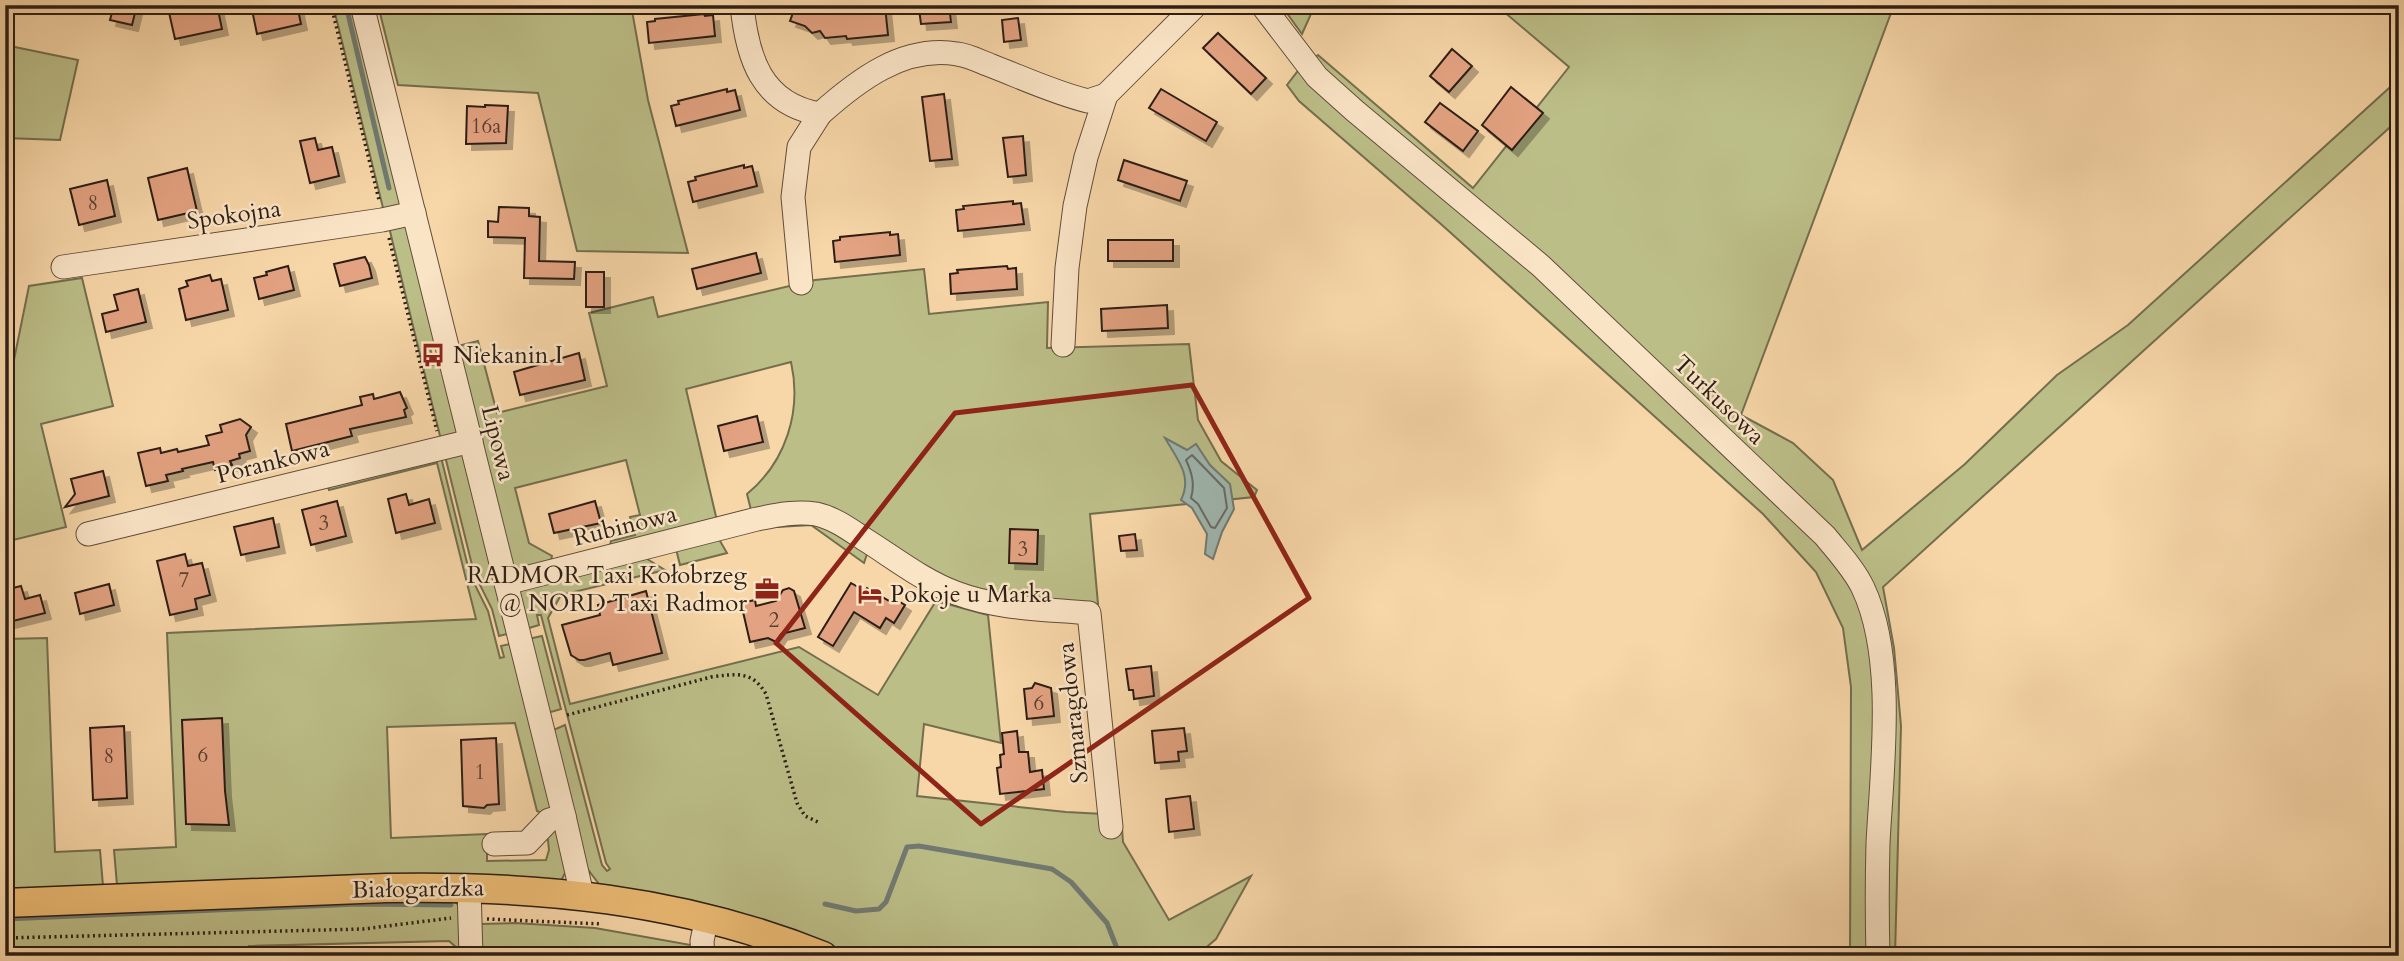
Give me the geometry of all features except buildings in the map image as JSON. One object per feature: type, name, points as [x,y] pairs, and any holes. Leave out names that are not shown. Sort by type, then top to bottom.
[{"type":"main road","name":"Białogardzka","points":[[5,903],[386,888],[469,888],[579,894],[642,903],[707,918],[754,931],[823,956]]},
{"type":"street","name":"Lipowa","points":[[362,5],[564,816],[580,886],[579,894]]},
{"type":"street","points":[[742,5],[746,40],[762,77],[780,97],[806,112],[820,114]]},
{"type":"street","points":[[1063,345],[1067,268],[1075,206],[1086,157],[1106,96],[1196,5]]},
{"type":"street","name":"Turkusowa","points":[[1262,5],[1317,77],[1541,266],[1825,536],[1845,560],[1863,588],[1877,633],[1882,682],[1884,727],[1877,874],[1878,956]]},
{"type":"street","points":[[801,283],[793,197],[799,147],[820,114],[845,92],[877,71],[895,61],[929,52],[958,54],[1088,101],[1106,96]]},
{"type":"street","name":"Spokojna","points":[[63,267],[414,213]]},
{"type":"street","name":"Porankowa","points":[[88,534],[471,441]]},
{"type":"street","name":"Szmaragdowa","points":[[757,519],[796,513],[820,515],[841,524],[935,584],[954,593],[1001,605],[1089,613],[1111,827]]},
{"type":"street","name":"Rubinowa","points":[[506,583],[757,519]]},
{"type":"street","points":[[494,844],[527,843],[549,820],[564,816]]},
{"type":"street","points":[[469,888],[471,956]]},
{"type":"street","points":[[702,956],[707,918]]},
{"type":"path","points":[[331,5],[382,212]]},
{"type":"path","points":[[386,227],[439,441]]},
{"type":"path","points":[[420,365],[426,364]]},
{"type":"path","points":[[567,716],[711,677],[735,674],[749,677],[759,682],[766,694],[797,803],[806,816],[818,822]]},
{"type":"path","points":[[5,938],[363,929],[447,918],[606,924]]},
{"type":"highlighted area","points":[[1192,385],[1309,598],[981,824],[776,643],[955,413]]},
{"type":"green space","points":[[333,5],[354,5],[404,204],[384,212]]},
{"type":"green space","points":[[378,5],[631,5],[648,100],[688,253],[577,251],[538,93],[398,85]]},
{"type":"green space","points":[[1281,5],[1315,5],[1302,34]]},
{"type":"green space","points":[[1496,5],[1894,5],[1741,415],[1793,443],[1833,480],[1862,550],[1965,464],[2057,375],[2128,325],[2399,79],[2399,119],[1883,587],[1894,648],[1901,726],[1895,956],[1850,956],[1851,687],[1843,628],[1816,572],[1763,514],[1442,225],[1299,101],[1287,85],[1297,72],[1318,55],[1473,188],[1569,67]]},
{"type":"green space","points":[[5,45],[78,60],[60,140],[5,138]]},
{"type":"green space","points":[[409,226],[439,346],[430,348],[433,360],[422,363],[389,227]]},
{"type":"green space","points":[[924,269],[929,314],[1048,302],[1047,348],[1189,344],[1198,420],[1221,461],[1257,490],[1254,497],[1090,514],[1098,604],[965,591],[845,521],[752,514],[747,494],[772,467],[788,434],[794,399],[791,362],[686,389],[718,525],[608,552],[611,541],[635,535],[630,517],[640,515],[626,460],[515,488],[529,543],[552,556],[549,567],[510,570],[454,347],[478,341],[497,413],[607,386],[589,313],[653,297],[658,317],[815,280]]},
{"type":"green space","points":[[82,278],[113,406],[41,424],[66,527],[5,542],[5,404],[29,286]]},
{"type":"green space","points":[[443,364],[458,433],[441,440],[423,367]]},
{"type":"green space","points":[[466,453],[511,633],[499,636],[492,609],[474,573],[445,456]]},
{"type":"green space","points":[[441,457],[470,575],[488,611],[500,658],[504,657],[501,646],[514,643],[554,806],[542,813],[537,811],[515,723],[387,727],[391,838],[487,834],[487,861],[546,860],[549,850],[547,832],[557,827],[566,871],[561,881],[117,885],[114,850],[176,847],[167,633],[476,619],[437,463],[329,490],[327,482]]},
{"type":"green space","points":[[820,519],[869,548],[864,563],[811,525],[777,527]]},
{"type":"green space","points":[[716,534],[727,553],[680,565],[675,545]]},
{"type":"green space","points":[[639,554],[665,570],[561,595],[548,618],[570,704],[799,647],[878,695],[936,601],[988,615],[1001,743],[924,724],[917,796],[1104,814],[1122,828],[1123,842],[1169,920],[1251,876],[1216,939],[1196,956],[845,956],[599,884],[586,867],[551,731],[565,725],[602,865],[607,871],[610,869],[606,863],[541,615],[537,615],[539,625],[526,629],[516,593],[522,587]]},
{"type":"green space","points":[[542,636],[561,709],[551,712],[546,710],[528,639]]},
{"type":"green space","points":[[47,638],[55,852],[100,850],[103,886],[5,895],[5,639]]},
{"type":"green space","points":[[453,899],[459,906],[464,954],[449,941],[249,946],[248,956],[175,956],[174,947],[102,949],[101,956],[5,956],[5,911]]},
{"type":"green space","points":[[515,923],[595,928],[691,945],[691,956],[479,956],[480,924]]},
{"type":"water","points":[[1165,438],[1187,450],[1196,444],[1210,465],[1230,484],[1234,509],[1222,532],[1213,559],[1205,554],[1207,534],[1192,508],[1181,500],[1184,475]]},
{"type":"waterway","points":[[346,5],[389,188]]},
{"type":"waterway","points":[[825,904],[856,911],[879,909],[886,902],[907,847],[919,846],[1052,869],[1071,882],[1107,923],[1120,956]]},
{"type":"waterway","points":[[5,919],[358,904],[451,905]]},
{"type":"place","name":"Niekanin I","points":[[433,355]]},
{"type":"place","name":"RADMOR Taxi Kołobrzeg @ NORD Taxi Radmor","points":[[767,589]]},
{"type":"place","name":"Pokoje u Marka","points":[[870,594]]}]
